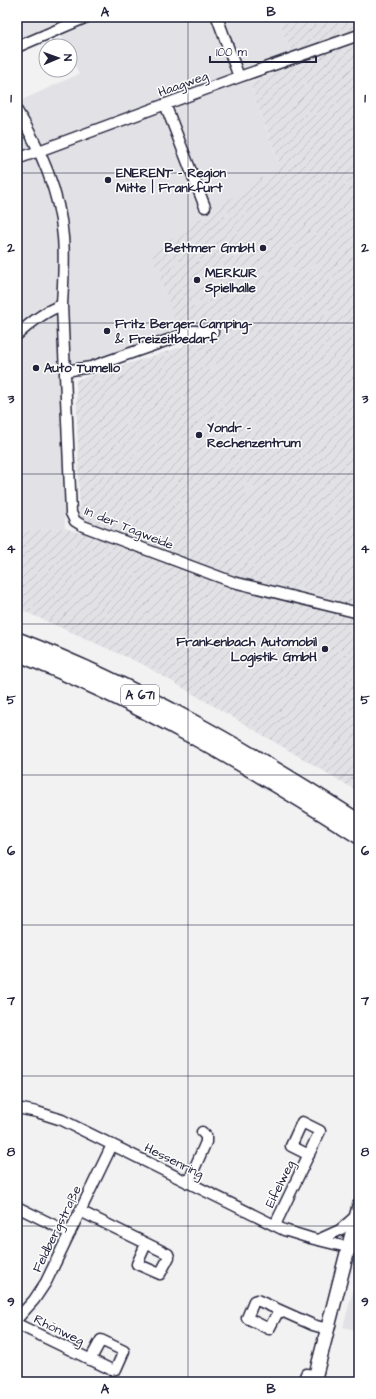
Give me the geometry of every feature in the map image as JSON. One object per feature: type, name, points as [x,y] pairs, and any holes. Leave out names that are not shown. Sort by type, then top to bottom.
[{"type":"highway","name":"A 671","points":[[17,640],[88,670],[183,718],[254,758],[359,822]]},
{"type":"highway","name":"A 671","points":[[17,653],[87,683],[154,716],[208,745],[359,836]]},
{"type":"main road","points":[[315,1378],[327,1329],[354,1248],[358,1211]]},
{"type":"street","points":[[17,47],[87,17]]},
{"type":"street","points":[[217,17],[239,77]]},
{"type":"street","name":"Haagweg","points":[[17,159],[239,77],[359,35]]},
{"type":"street","points":[[165,104],[205,207]]},
{"type":"street","name":"In der Tagweide","points":[[17,111],[40,151],[55,196],[61,221],[64,244],[62,305],[71,513],[75,521],[83,526],[233,582],[359,613]]},
{"type":"street","points":[[17,335],[30,323],[62,305]]},
{"type":"street","points":[[65,371],[81,370],[91,367],[194,331],[213,332]]},
{"type":"street","name":"Hessenring","points":[[17,1108],[37,1112],[62,1120],[284,1230],[318,1240],[354,1248]]},
{"type":"street","points":[[188,1183],[205,1146],[206,1138],[202,1132]]},
{"type":"street","name":"Feldbergstraße","points":[[17,1319],[40,1292],[112,1145]]},
{"type":"street","name":"Eifelweg","points":[[275,1225],[309,1155]]},
{"type":"street","points":[[17,1207],[70,1232]]},
{"type":"street","points":[[80,1211],[146,1244]]},
{"type":"street","points":[[318,1240],[340,1230],[358,1211]]},
{"type":"street","points":[[278,1310],[313,1325],[327,1329]]},
{"type":"street","name":"Rhönweg","points":[[17,1324],[90,1360]]},
{"type":"street","points":[[304,1382],[306,1374],[315,1378]]},
{"type":"shaded area","points":[[17,17],[278,17],[290,53],[246,67],[249,82],[280,167],[152,252],[179,330],[95,361],[59,369],[65,528],[20,531],[17,418],[17,93],[22,100],[70,78],[78,78],[78,38],[63,38],[60,32],[48,38],[38,38],[38,43],[17,53]]},
{"type":"shaded area","points":[[278,17],[359,17],[359,28],[290,53]]},
{"type":"shaded area","points":[[359,42],[359,792],[144,665],[17,608],[17,563],[20,546],[20,531],[65,528],[80,533],[76,380],[184,346],[151,252],[280,166],[249,82]]},
{"type":"shaded area","points":[[359,1268],[359,1331],[343,1327]]},
{"type":"green space","points":[[17,418],[20,546],[17,563]]},
{"type":"place","name":"ENERENT - Region Mitte | Frankfurt","points":[[108,180]]},
{"type":"place","name":"Bettmer GmbH","points":[[263,248]]},
{"type":"place","name":"MERKUR Spielhalle","points":[[197,280]]},
{"type":"place","name":"Fritz Berger Camping- & Freizeitbedarf","points":[[107,331]]},
{"type":"place","name":"Auto Tumello","points":[[36,368]]},
{"type":"place","name":"Yondr - Rechenzentrum","points":[[199,435]]},
{"type":"place","name":"Frankenbach Automobil Logistik GmbH","points":[[325,649]]}]
